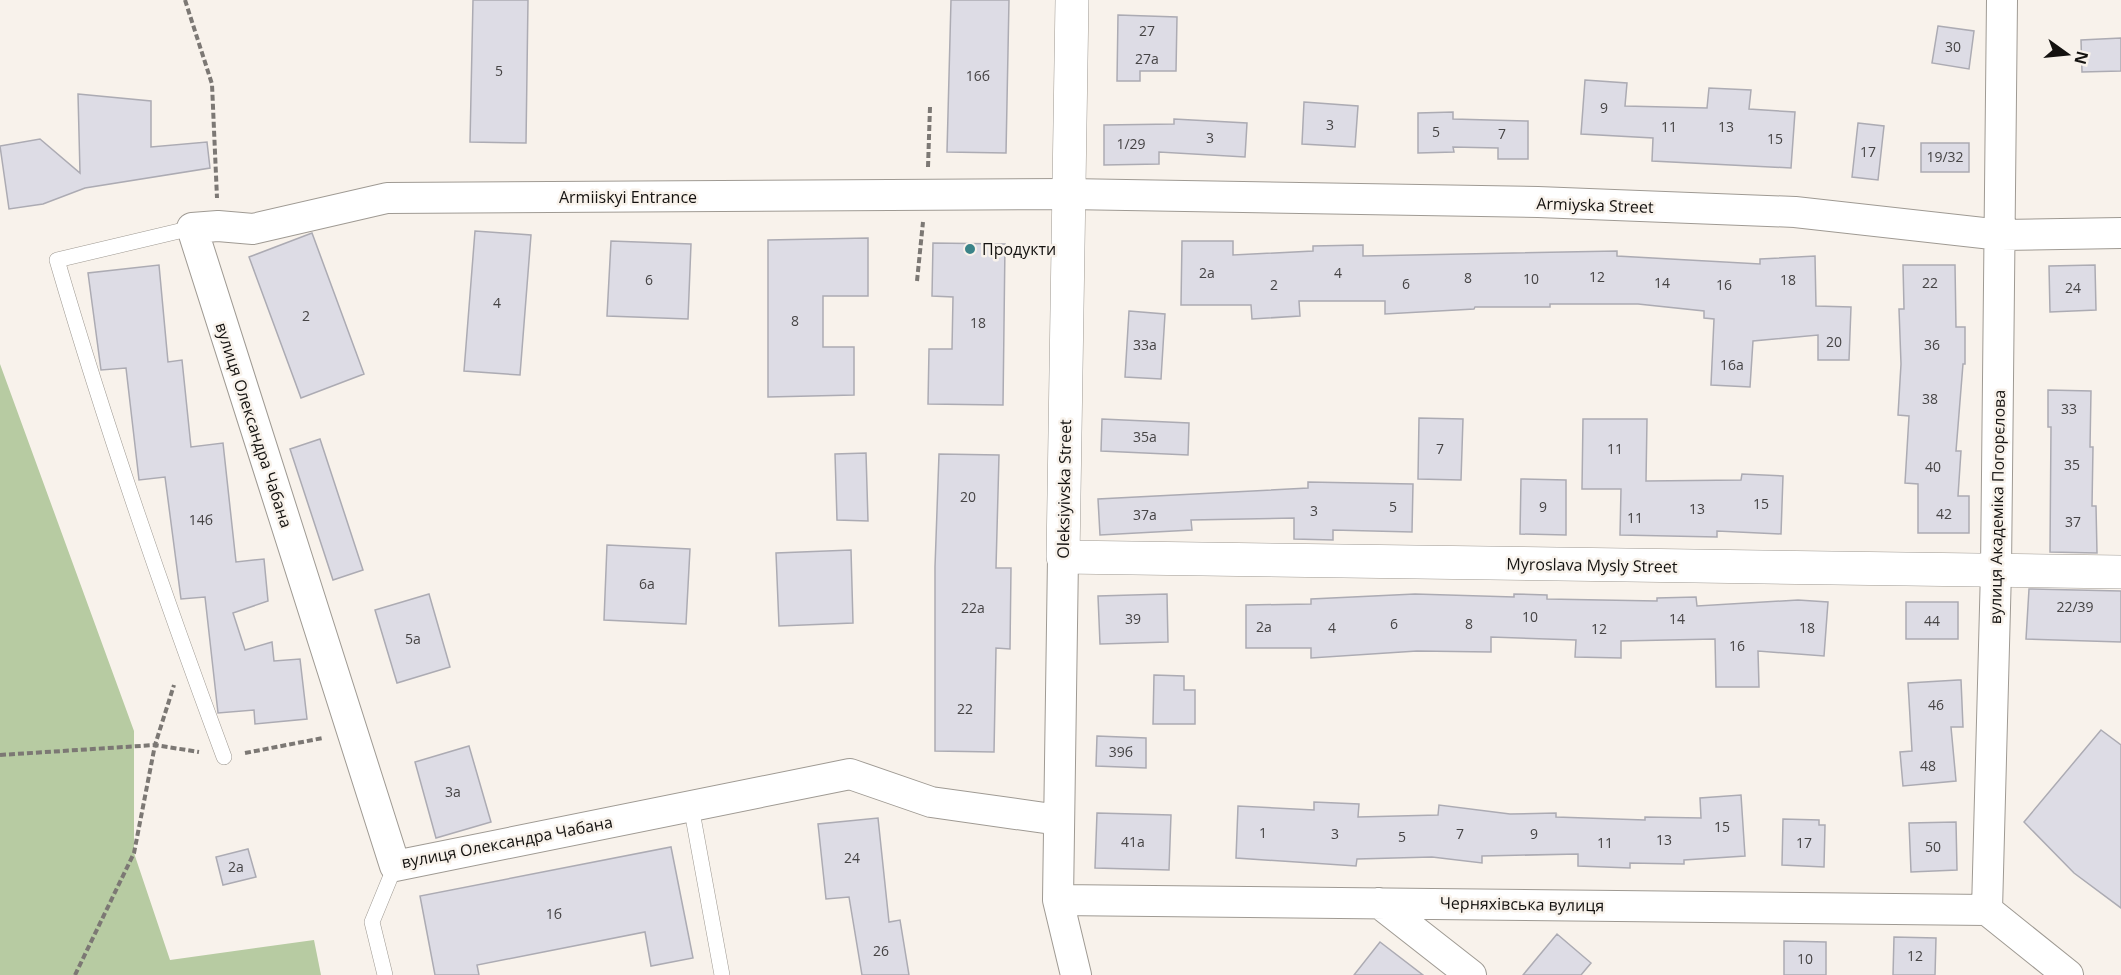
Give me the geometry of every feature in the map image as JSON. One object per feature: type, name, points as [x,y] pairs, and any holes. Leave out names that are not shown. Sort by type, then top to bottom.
[{"type":"street","name":"Oleksiyivska Street","points":[[1072,0],[1058,900],[1077,975]]},
{"type":"street","name":"вулиця Академіка Погорєлова","points":[[1987,910],[1996,570],[2002,0]]},
{"type":"street","name":"Armiiskyi Entrance","points":[[205,227],[253,229],[387,198],[1068,194]]},
{"type":"street","name":"Armiyska Street","points":[[1068,194],[1538,202],[1795,212],[2001,235],[2121,233]]},
{"type":"street","name":"вулиця Олександра Чабана","points":[[205,227],[351,734],[395,866],[850,774],[931,802],[1059,820]]},
{"type":"street","name":"Myroslava Mysly Street","points":[[1063,557],[2121,572]]},
{"type":"street","name":"Черняхівська вулиця","points":[[1058,900],[1987,910]]},
{"type":"street","points":[[1379,903],[1472,975]]},
{"type":"street","points":[[1987,910],[2068,975]]},
{"type":"lane","points":[[205,227],[57,260],[95,388],[185,651],[224,757]]},
{"type":"lane","points":[[691,806],[722,975]]},
{"type":"lane","points":[[386,975],[372,922],[395,866]]},
{"type":"path","points":[[185,0],[212,84],[205,227]]},
{"type":"path","points":[[75,975],[134,853],[155,745],[185,651]]},
{"type":"path","points":[[0,755],[155,745],[224,757],[351,734]]},
{"type":"green space","points":[[0,364],[134,731],[134,853],[170,960],[314,940],[321,975],[0,975]]},
{"type":"building","points":[[473,0],[528,0],[526,143],[470,142]]},
{"type":"building","points":[[951,0],[1009,0],[1006,153],[947,152]]},
{"type":"building","points":[[1118,15],[1177,17],[1176,71],[1140,71],[1140,81],[1117,81]]},
{"type":"building","points":[[1938,26],[1974,31],[1969,69],[1932,63]]},
{"type":"building","points":[[2121,38],[2121,71],[2082,72],[2081,40]]},
{"type":"building","points":[[1585,80],[1627,83],[1625,106],[1707,108],[1709,88],[1751,90],[1749,109],[1795,112],[1791,168],[1652,161],[1653,138],[1581,134]]},
{"type":"building","points":[[78,94],[151,101],[151,147],[207,142],[210,168],[85,188],[43,204],[9,209],[0,146],[40,139],[80,173]]},
{"type":"building","points":[[1304,102],[1358,106],[1355,147],[1302,144]]},
{"type":"building","points":[[1453,112],[1453,119],[1528,121],[1528,159],[1498,159],[1498,148],[1453,147],[1454,152],[1418,153],[1418,113]]},
{"type":"building","points":[[1174,119],[1247,123],[1245,157],[1159,152],[1159,164],[1104,165],[1104,125],[1174,124]]},
{"type":"building","points":[[1858,123],[1884,126],[1878,180],[1852,177]]},
{"type":"building","points":[[1921,143],[1969,143],[1969,172],[1921,172]]},
{"type":"building","points":[[475,231],[531,235],[520,375],[464,371]]},
{"type":"building","points":[[312,233],[364,374],[301,398],[249,257]]},
{"type":"building","points":[[868,238],[868,296],[823,296],[823,347],[854,347],[854,395],[768,397],[768,240]]},
{"type":"building","points":[[611,241],[691,244],[688,319],[607,316]]},
{"type":"building","points":[[1182,241],[1233,241],[1233,255],[1313,251],[1313,246],[1363,245],[1363,256],[1617,251],[1617,256],[1760,264],[1760,259],[1815,256],[1816,306],[1851,307],[1849,360],[1818,360],[1818,335],[1753,341],[1750,387],[1711,385],[1714,319],[1704,318],[1704,311],[1638,304],[1550,304],[1550,307],[1475,307],[1474,309],[1385,314],[1385,301],[1299,301],[1300,316],[1252,319],[1251,305],[1181,305]]},
{"type":"building","points":[[933,243],[1005,244],[1003,405],[928,404],[929,349],[952,349],[953,297],[932,296]]},
{"type":"building","points":[[159,265],[168,362],[182,360],[191,447],[223,443],[236,562],[264,559],[268,601],[233,613],[245,650],[272,642],[274,661],[300,659],[307,719],[255,724],[254,710],[218,713],[205,597],[181,599],[165,477],[139,480],[126,368],[101,370],[88,273]]},
{"type":"building","points":[[1903,265],[1955,265],[1956,327],[1965,327],[1965,364],[1963,364],[1956,451],[1961,451],[1958,496],[1969,496],[1969,533],[1918,533],[1918,484],[1905,483],[1909,416],[1898,415],[1901,364],[1899,309],[1904,309]]},
{"type":"building","points":[[2095,265],[2096,310],[2050,312],[2049,266]]},
{"type":"building","points":[[1129,311],[1165,314],[1161,379],[1125,377]]},
{"type":"building","points":[[2048,390],[2091,391],[2092,506],[2096,506],[2097,553],[2050,552],[2051,427],[2048,427]]},
{"type":"building","points":[[1419,418],[1463,419],[1461,480],[1418,479]]},
{"type":"building","points":[[1102,419],[1189,423],[1188,455],[1101,451]]},
{"type":"building","points":[[1583,419],[1647,419],[1646,481],[1741,480],[1742,474],[1783,476],[1781,534],[1717,531],[1717,537],[1620,535],[1621,489],[1582,489]]},
{"type":"building","points":[[320,439],[363,570],[333,580],[290,449]]},
{"type":"building","points":[[866,453],[868,521],[837,520],[835,454]]},
{"type":"building","points":[[939,454],[999,455],[996,568],[1011,568],[1010,649],[996,648],[994,752],[935,751],[935,567]]},
{"type":"building","points":[[1521,479],[1566,480],[1566,535],[1520,534]]},
{"type":"building","points":[[1308,482],[1413,484],[1412,532],[1333,530],[1333,540],[1294,539],[1294,518],[1191,520],[1192,530],[1100,535],[1098,499],[1308,488]]},
{"type":"building","points":[[607,545],[690,549],[686,624],[604,620]]},
{"type":"building","points":[[851,550],[853,623],[779,626],[776,553]]},
{"type":"building","points":[[2029,589],[2121,591],[2121,642],[2026,639]]},
{"type":"building","points":[[429,594],[450,667],[397,683],[375,610]]},
{"type":"building","points":[[1167,594],[1168,642],[1100,644],[1098,596]]},
{"type":"building","points":[[1415,594],[1514,597],[1514,594],[1547,595],[1547,599],[1657,601],[1657,598],[1696,597],[1697,606],[1798,600],[1828,602],[1824,656],[1758,651],[1759,687],[1716,687],[1715,639],[1621,641],[1621,658],[1575,657],[1576,640],[1491,637],[1491,652],[1417,651],[1311,658],[1311,648],[1246,648],[1246,605],[1311,604],[1311,599]]},
{"type":"building","points":[[1906,602],[1958,602],[1958,639],[1906,639]]},
{"type":"building","points":[[1154,675],[1184,676],[1184,690],[1195,690],[1195,724],[1153,724]]},
{"type":"building","points":[[1961,680],[1963,727],[1951,727],[1956,781],[1903,786],[1900,752],[1912,751],[1908,683]]},
{"type":"building","points":[[2101,730],[2121,745],[2121,908],[2074,873],[2024,822]]},
{"type":"building","points":[[1097,736],[1146,738],[1146,768],[1096,766]]},
{"type":"building","points":[[469,746],[491,822],[436,838],[415,762]]},
{"type":"building","points":[[1741,795],[1745,856],[1684,860],[1684,864],[1630,863],[1630,868],[1578,866],[1578,854],[1482,856],[1482,863],[1432,857],[1357,859],[1356,866],[1236,858],[1238,806],[1314,810],[1314,802],[1359,804],[1358,817],[1438,815],[1439,805],[1510,814],[1556,813],[1556,817],[1645,820],[1645,817],[1701,818],[1700,798]]},
{"type":"building","points":[[1097,813],[1171,815],[1169,870],[1095,868]]},
{"type":"building","points":[[878,818],[889,922],[900,920],[909,975],[862,975],[849,897],[826,899],[818,824]]},
{"type":"building","points":[[1783,819],[1819,820],[1819,825],[1825,825],[1824,867],[1782,865]]},
{"type":"building","points":[[1956,822],[1957,870],[1911,872],[1909,823]]},
{"type":"building","points":[[671,847],[693,958],[651,966],[645,932],[477,965],[479,975],[435,975],[420,896]]},
{"type":"building","points":[[248,849],[256,877],[223,885],[216,857]]},
{"type":"building","points":[[1557,934],[1591,963],[1581,975],[1523,975]]},
{"type":"building","points":[[1894,937],[1936,938],[1935,975],[1893,975]]},
{"type":"building","points":[[1784,941],[1826,942],[1826,975],[1784,975]]},
{"type":"building","points":[[1380,942],[1423,975],[1354,975]]},
{"type":"place","name":"Продукти","points":[[970,249]]}]
